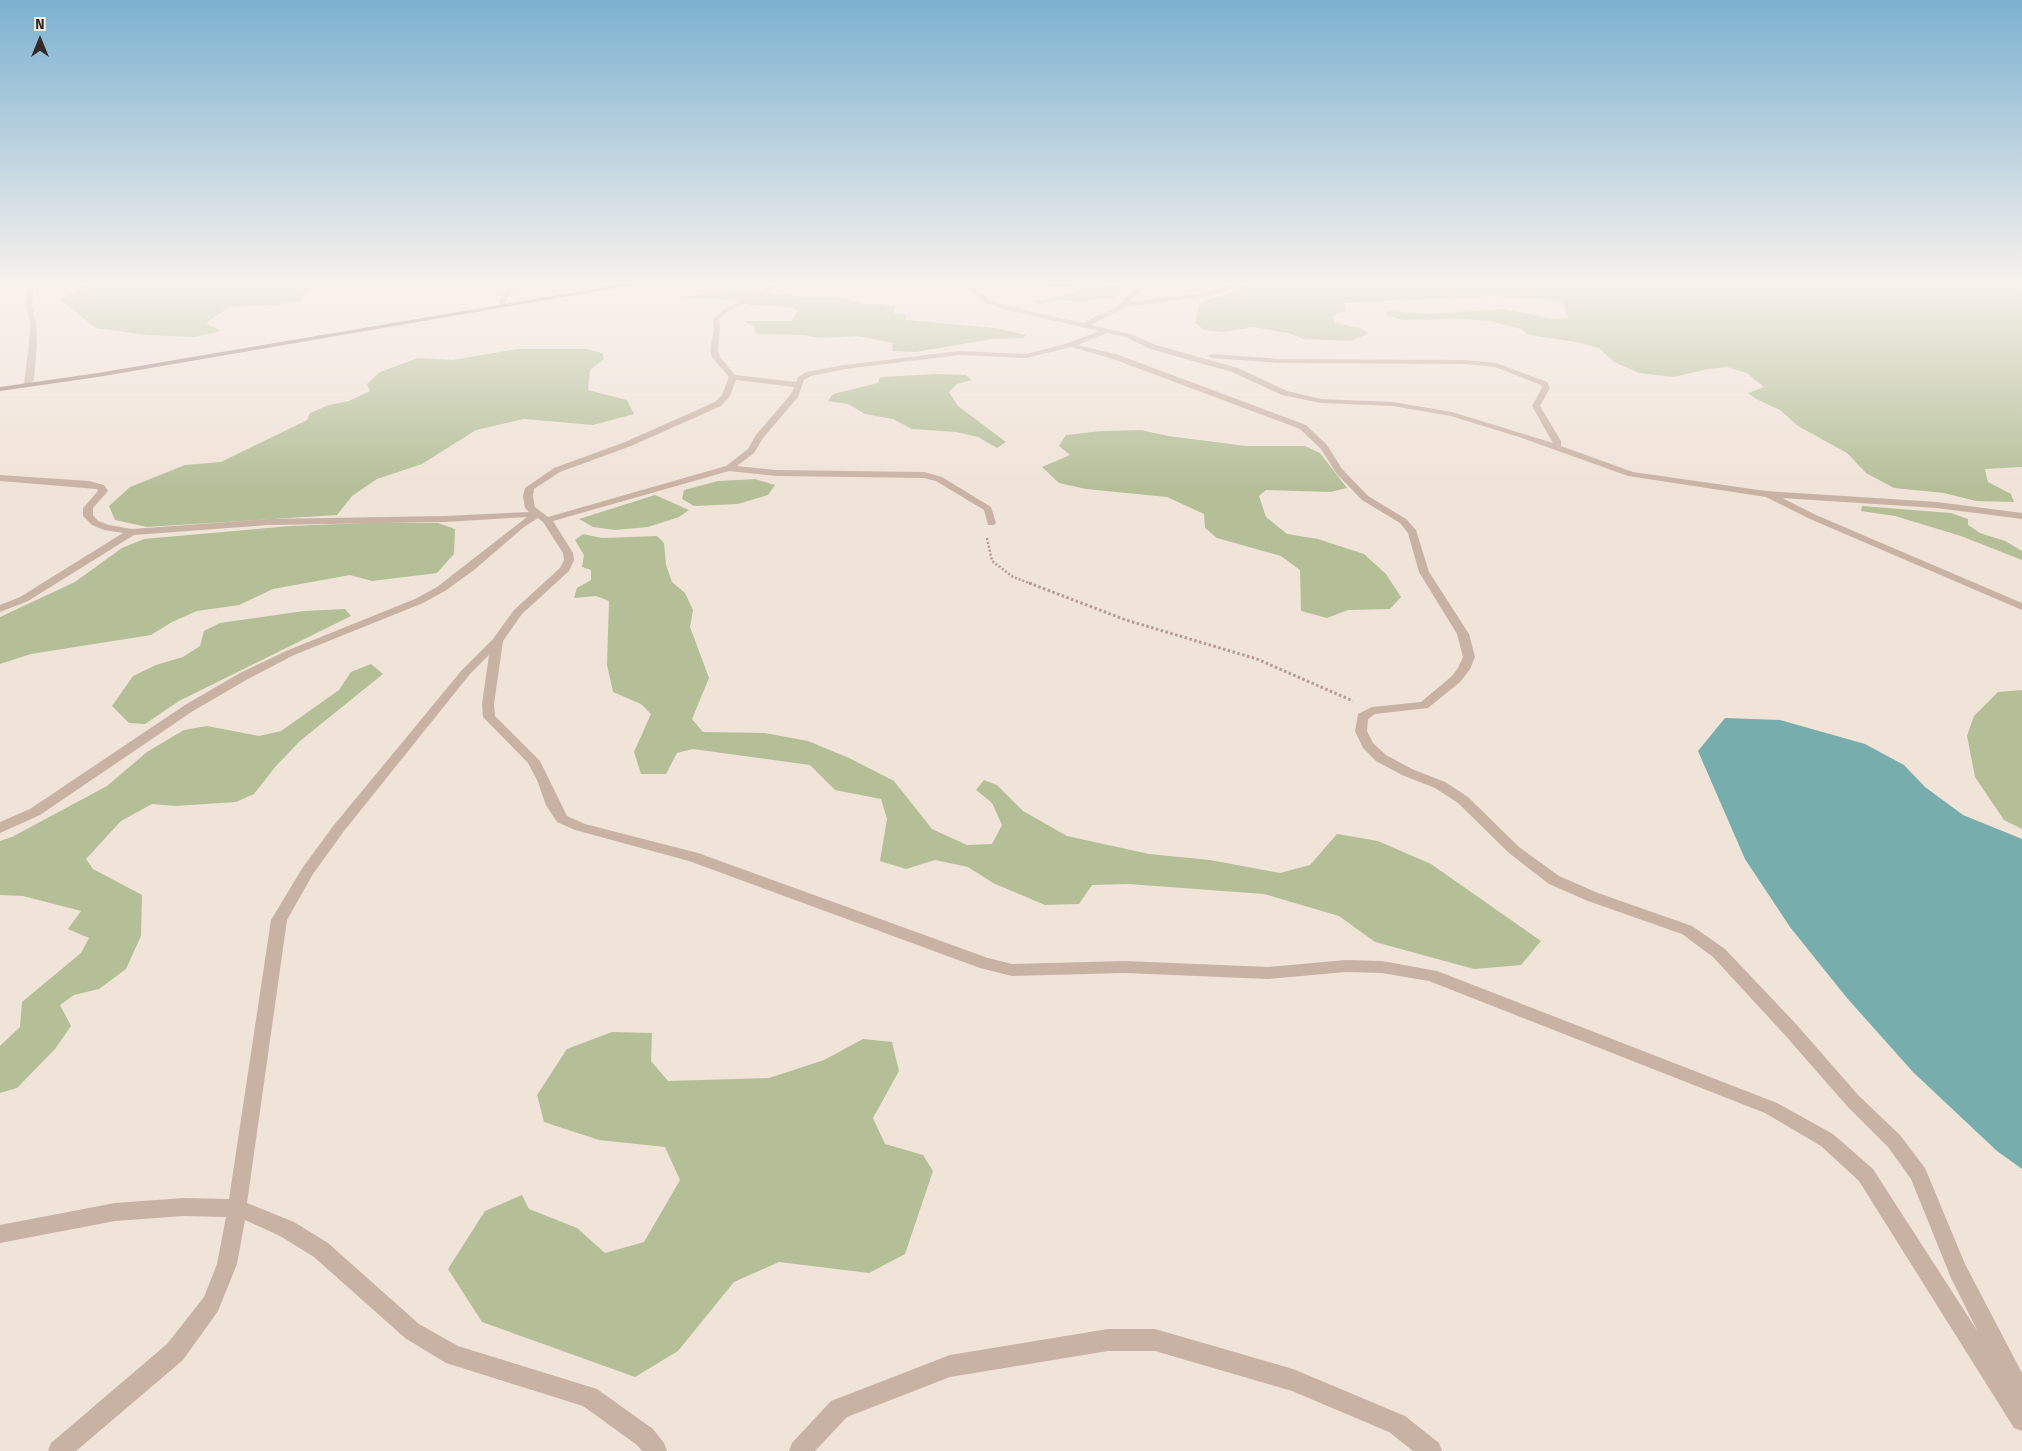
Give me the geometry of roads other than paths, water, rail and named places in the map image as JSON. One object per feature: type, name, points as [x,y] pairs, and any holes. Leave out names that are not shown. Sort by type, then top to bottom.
[{"type":"main road","points":[[0,389],[98,375],[235,352]]},
{"type":"street","points":[[28,384],[32,352]]},
{"type":"street","points":[[714,352],[716,357],[734,377],[798,385]]},
{"type":"street","points":[[729,468],[751,452],[759,437],[795,395],[801,379],[810,374],[846,367],[959,353],[1027,356],[1044,352]]},
{"type":"street","points":[[1096,352],[1116,357],[1303,427],[1324,447],[1339,471],[1366,498],[1403,521],[1413,532],[1424,572],[1463,634],[1468,657],[1464,668],[1456,679],[1424,705],[1372,711],[1362,717],[1361,731],[1368,745],[1382,758],[1406,772],[1440,785],[1463,800],[1514,850],[1554,880],[1593,898],[1687,930],[1719,954],[1790,1029],[1853,1101],[1894,1142],[1918,1174],[1958,1271],[2022,1396]]},
{"type":"street","points":[[1170,352],[1235,370],[1285,393],[1305,398],[1393,404],[1452,414],[1631,474],[1766,494],[1937,505],[2022,516]]},
{"type":"street","points":[[1189,352],[1230,358],[1362,362],[1465,362],[1496,365],[1544,384],[1546,388],[1536,406],[1557,441],[1557,448]]},
{"type":"street","points":[[59,1451],[175,1352],[211,1304],[227,1264],[237,1208],[279,920],[308,871],[339,828],[466,672],[497,641],[518,612],[565,569],[569,560],[568,554],[543,517],[530,508],[528,496],[530,488],[544,477],[718,404],[726,396],[734,377]]},
{"type":"street","points":[[0,828],[35,812],[189,708],[244,676],[290,653],[419,601],[441,589],[470,568],[521,525],[543,517],[729,468],[776,473],[924,475],[939,479],[988,510],[991,523]]},
{"type":"street","points":[[0,478],[89,484],[102,487],[103,491],[88,508],[88,516],[95,523],[107,528],[132,532],[278,521],[543,517]]},
{"type":"street","points":[[1766,494],[1813,517],[2022,607]]},
{"type":"street","points":[[1986,510],[1984,505],[2022,507]]},
{"type":"street","points":[[0,609],[24,599],[132,532]]},
{"type":"street","points":[[497,641],[488,704],[489,717],[533,761],[544,780],[553,805],[562,819],[580,827],[693,857],[986,964],[1012,970],[1125,967],[1268,973],[1346,966],[1382,967],[1431,975],[1771,1108],[1827,1140],[1866,1174],[2022,1420]]},
{"type":"street","points":[[0,1234],[115,1212],[184,1207],[237,1208],[287,1229],[321,1250],[420,1336],[454,1355],[589,1397],[645,1437],[656,1451]]},
{"type":"street","points":[[800,1451],[839,1410],[950,1366],[1108,1340],[1155,1340],[1293,1380],[1397,1424],[1430,1451]]},
{"type":"water","points":[[1725,718],[1780,720],[1865,744],[1904,765],[1925,787],[1963,815],[2022,839],[2022,1169],[1997,1151],[1913,1072],[1847,998],[1790,927],[1745,859],[1698,751]]}]
